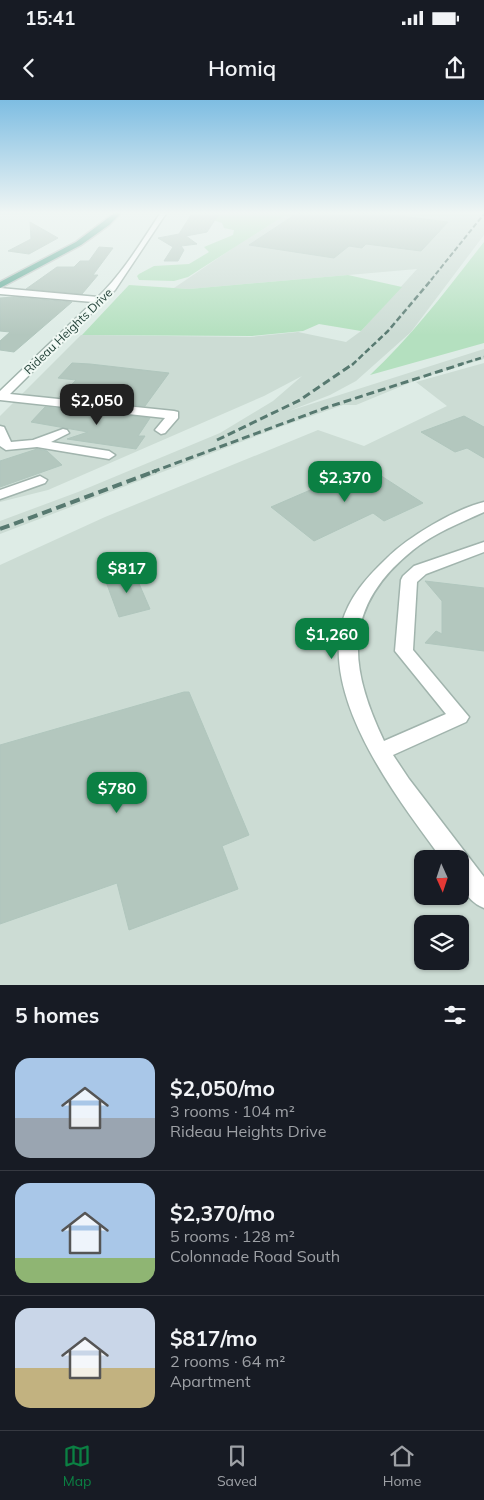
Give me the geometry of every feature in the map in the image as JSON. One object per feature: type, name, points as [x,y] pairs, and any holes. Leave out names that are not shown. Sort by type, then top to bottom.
[{"type":"main road","points":[[0,285],[59,253]]},
{"type":"street","name":"Rideau Heights Drive","points":[[0,397],[101,300],[137,253]]},
{"type":"street","points":[[0,291],[101,300]]},
{"type":"street","points":[[0,397],[174,415],[161,430]]},
{"type":"street","points":[[0,430],[3,447],[37,443],[62,433]]},
{"type":"street","points":[[37,443],[110,456]]},
{"type":"street","points":[[0,496],[40,480]]},
{"type":"street","points":[[449,850],[404,790],[379,752],[360,713],[352,688],[349,665],[349,635],[366,586],[406,547],[480,514]]},
{"type":"street","points":[[379,752],[459,717],[404,651],[409,580],[420,570],[484,546]]},
{"type":"street","points":[[469,876],[484,896]]},
{"type":"shaded area","points":[[225,253],[470,253],[411,332],[356,381],[330,395],[289,411],[484,349],[484,359],[419,379],[356,405],[343,405],[283,426],[0,534],[0,521],[78,492],[220,433],[273,401],[302,376],[264,396],[48,490],[0,502],[0,416],[81,335],[250,337],[298,332],[346,342],[361,331],[417,269],[189,289],[174,288]]},
{"type":"shaded area","points":[[484,363],[484,985],[0,985],[0,565],[105,517],[318,430],[364,446],[447,406],[416,382]]},
{"type":"green space","points":[[207,253],[225,253],[188,277],[174,281],[139,280],[137,276],[154,266],[189,264]]},
{"type":"green space","points":[[475,253],[484,253],[484,343],[370,375],[386,360]]},
{"type":"green space","points":[[348,275],[402,287],[361,331],[319,324],[303,331],[252,336],[82,335],[129,285],[189,289]]},
{"type":"building","points":[[94,253],[109,253],[93,275],[98,275],[82,294],[26,289],[57,267],[74,267],[80,261],[89,261]]},
{"type":"building","points":[[169,253],[182,253],[178,261],[164,261]]},
{"type":"building","points":[[303,253],[340,253],[334,258]]},
{"type":"building","points":[[14,297],[72,302],[14,352],[0,350],[0,341],[10,332],[0,331],[0,298]]},
{"type":"building","points":[[72,363],[169,373],[145,406],[59,397],[76,380],[58,378]]},
{"type":"building","points":[[45,407],[150,418],[138,436],[145,436],[136,449],[67,439],[88,432],[31,422]]},
{"type":"building","points":[[464,416],[484,427],[484,458],[467,448],[455,452],[421,432]]},
{"type":"building","points":[[37,449],[47,451],[62,465],[0,487],[0,461]]},
{"type":"building","points":[[366,466],[423,503],[384,521],[373,513],[314,541],[271,507]]},
{"type":"building","points":[[134,572],[150,609],[119,617],[105,579]]},
{"type":"building","points":[[425,581],[484,588],[484,651],[425,643],[436,631],[442,634],[442,601]]},
{"type":"building","points":[[189,692],[249,835],[222,846],[238,889],[129,930],[117,883],[0,924],[0,745]]},
{"type":"railway","points":[[431,280],[452,253]]},
{"type":"railway","points":[[352,365],[388,331],[432,279]]},
{"type":"railway","points":[[458,365],[484,357]]},
{"type":"railway","points":[[217,440],[300,400],[353,364]]},
{"type":"railway","points":[[152,472],[325,408],[462,364]]},
{"type":"railway","points":[[0,529],[156,471]]}]
